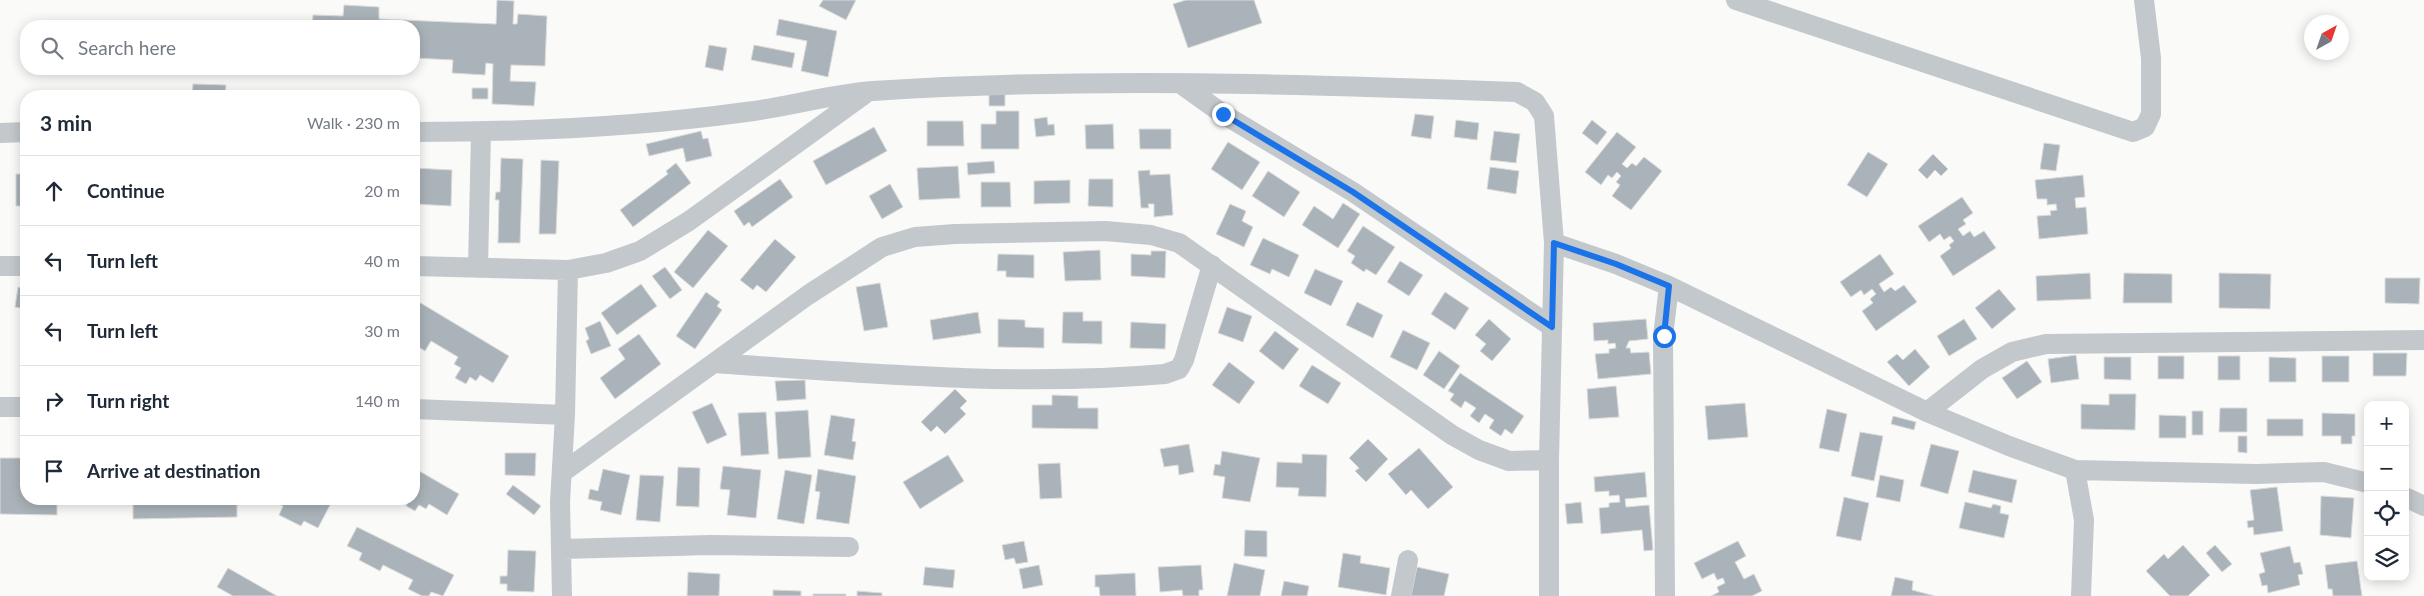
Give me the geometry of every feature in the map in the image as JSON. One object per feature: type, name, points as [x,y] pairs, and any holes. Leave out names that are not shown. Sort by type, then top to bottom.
[{"type":"street","points":[[1736,0],[2133,132],[2145,126],[2151,114],[2151,58],[2144,0]]},
{"type":"street","points":[[420,132],[481,132],[646,124],[746,112],[869,92],[1038,84],[1363,86],[1517,92],[1536,102],[1544,116],[1554,243],[1549,460],[1549,596]]},
{"type":"street","points":[[1181,84],[1223,114],[1353,192],[1552,327]]},
{"type":"street","points":[[420,266],[568,270],[606,263],[648,246],[697,216],[869,92]]},
{"type":"street","points":[[0,133],[20,132]]},
{"type":"street","points":[[478,268],[481,132]]},
{"type":"street","points":[[563,472],[808,295],[882,247],[915,237],[955,234],[1105,231],[1151,235],[1179,244],[1212,265],[1452,435],[1479,450],[1509,461],[1549,460]]},
{"type":"street","points":[[1554,243],[1616,264],[1669,286],[1927,412],[2009,446],[2074,470],[2256,474],[2324,472],[2364,482]]},
{"type":"street","points":[[714,363],[878,374],[1031,379],[1165,374],[1179,369],[1184,360],[1212,265]]},
{"type":"street","points":[[0,266],[20,266]]},
{"type":"street","points":[[562,596],[560,502],[566,415],[568,270]]},
{"type":"street","points":[[1665,596],[1663,355],[1669,286]]},
{"type":"street","points":[[1927,412],[1982,369],[2012,352],[2046,344],[2424,340]]},
{"type":"street","points":[[0,407],[20,407]]},
{"type":"street","points":[[420,409],[566,415]]},
{"type":"street","points":[[2074,470],[2084,520],[2081,596]]},
{"type":"street","points":[[2409,499],[2424,506]]},
{"type":"street","points":[[562,549],[711,545],[849,547]]},
{"type":"street","points":[[1400,596],[1408,560]]},
{"type":"building","points":[[497,0],[514,1],[513,24],[517,24],[518,14],[547,16],[545,66],[511,65],[510,81],[536,82],[534,106],[492,104],[493,64],[486,63],[485,75],[452,73],[453,60],[420,58],[420,21],[496,24]]},
{"type":"building","points":[[823,0],[856,0],[846,20],[819,6]]},
{"type":"building","points":[[1186,0],[1254,0],[1262,23],[1188,48],[1173,4]]},
{"type":"building","points":[[344,5],[379,7],[379,19],[402,20],[313,20],[313,15],[343,16]]},
{"type":"building","points":[[779,19],[837,31],[828,77],[801,71],[807,41],[776,35]]},
{"type":"building","points":[[709,45],[727,48],[723,71],[705,67]]},
{"type":"building","points":[[754,45],[795,53],[792,68],[751,60]]},
{"type":"building","points":[[193,84],[226,85],[226,90],[192,90]]},
{"type":"building","points":[[472,88],[488,88],[488,99],[472,99]]},
{"type":"building","points":[[989,94],[1005,94],[1005,106],[989,106]]},
{"type":"building","points":[[996,111],[1019,111],[1019,149],[981,149],[981,124],[996,124]]},
{"type":"building","points":[[1415,114],[1434,116],[1431,139],[1411,136]]},
{"type":"building","points":[[1047,117],[1048,125],[1054,124],[1055,135],[1036,137],[1034,119]]},
{"type":"building","points":[[1456,120],[1479,123],[1477,140],[1454,137]]},
{"type":"building","points":[[1592,120],[1607,132],[1597,145],[1582,133]]},
{"type":"building","points":[[927,121],[963,121],[964,146],[927,146]]},
{"type":"building","points":[[1113,124],[1114,149],[1086,149],[1085,125]]},
{"type":"building","points":[[874,127],[887,151],[826,185],[813,161]]},
{"type":"building","points":[[1139,129],[1171,129],[1171,149],[1140,149]]},
{"type":"building","points":[[701,131],[703,139],[708,138],[712,156],[686,162],[683,148],[649,156],[646,144]]},
{"type":"building","points":[[1494,131],[1520,134],[1516,163],[1490,160]]},
{"type":"building","points":[[1617,132],[1636,147],[1622,164],[1627,168],[1632,163],[1636,166],[1644,157],[1662,171],[1631,210],[1612,196],[1620,185],[1616,182],[1621,176],[1617,172],[1612,178],[1608,175],[1601,185],[1585,172]]},
{"type":"building","points":[[1228,142],[1260,162],[1242,190],[1211,169]]},
{"type":"building","points":[[2044,143],[2060,145],[2056,171],[2040,169]]},
{"type":"building","points":[[1868,152],[1888,164],[1867,197],[1847,185]]},
{"type":"building","points":[[1933,154],[1948,169],[1941,176],[1935,170],[1927,179],[1918,170]]},
{"type":"building","points":[[501,158],[523,159],[520,243],[498,243],[499,200],[495,200],[496,192],[500,192]]},
{"type":"building","points":[[541,160],[559,161],[556,234],[539,234]]},
{"type":"building","points":[[994,161],[995,173],[968,175],[967,163]]},
{"type":"building","points":[[676,163],[691,183],[633,227],[620,210],[668,174],[666,171]]},
{"type":"building","points":[[958,166],[960,198],[919,200],[917,168]]},
{"type":"building","points":[[1490,167],[1519,171],[1516,194],[1487,189]]},
{"type":"building","points":[[420,168],[452,170],[451,206],[420,204]]},
{"type":"building","points":[[1150,170],[1150,175],[1170,174],[1173,215],[1154,217],[1154,204],[1148,204],[1149,208],[1141,208],[1138,171]]},
{"type":"building","points":[[1268,171],[1300,192],[1284,217],[1252,196]]},
{"type":"building","points":[[16,174],[20,174],[20,206],[16,206]]},
{"type":"building","points":[[2083,175],[2085,197],[2075,198],[2076,208],[2086,207],[2088,234],[2039,239],[2037,216],[2051,215],[2050,211],[2057,210],[2056,204],[2047,205],[2047,199],[2037,199],[2035,180]]},
{"type":"building","points":[[780,179],[793,197],[752,227],[749,222],[744,226],[734,211]]},
{"type":"building","points":[[1089,179],[1113,179],[1113,207],[1088,206]]},
{"type":"building","points":[[1070,180],[1070,203],[1034,204],[1034,181]]},
{"type":"building","points":[[981,182],[1010,182],[1011,207],[981,207]]},
{"type":"building","points":[[890,184],[903,207],[882,219],[869,196]]},
{"type":"building","points":[[1962,197],[1973,213],[1963,220],[1966,224],[1958,229],[1963,236],[1970,231],[1974,237],[1984,231],[1996,248],[1953,276],[1940,256],[1951,248],[1949,245],[1954,241],[1950,236],[1944,240],[1940,234],[1929,242],[1918,226]]},
{"type":"building","points":[[1343,203],[1360,214],[1338,248],[1302,225],[1314,206],[1333,219]]},
{"type":"building","points":[[1230,204],[1246,211],[1242,221],[1253,227],[1244,247],[1216,234]]},
{"type":"building","points":[[1363,226],[1395,247],[1376,275],[1366,269],[1364,272],[1351,263],[1355,256],[1347,251]]},
{"type":"building","points":[[708,230],[728,246],[693,288],[674,272]]},
{"type":"building","points":[[1263,238],[1299,255],[1289,277],[1272,269],[1270,274],[1250,265]]},
{"type":"building","points":[[775,239],[796,257],[766,292],[757,285],[753,290],[740,280]]},
{"type":"building","points":[[1100,250],[1101,280],[1065,281],[1063,252]]},
{"type":"building","points":[[1151,251],[1166,251],[1165,278],[1131,276],[1131,254],[1151,255]]},
{"type":"building","points":[[998,254],[1034,255],[1034,278],[1006,277],[1006,271],[997,271]]},
{"type":"building","points":[[1880,254],[1894,274],[1879,284],[1884,292],[1891,287],[1895,291],[1904,285],[1917,302],[1876,331],[1862,311],[1873,303],[1870,299],[1876,294],[1872,289],[1864,295],[1861,290],[1851,297],[1840,282]]},
{"type":"building","points":[[1400,261],[1423,275],[1409,296],[1387,282]]},
{"type":"building","points":[[665,267],[682,290],[670,299],[652,276]]},
{"type":"building","points":[[1315,269],[1343,281],[1331,306],[1304,293]]},
{"type":"building","points":[[2090,273],[2091,299],[2037,301],[2036,276]]},
{"type":"building","points":[[2124,273],[2172,274],[2172,303],[2123,303]]},
{"type":"building","points":[[2219,273],[2271,274],[2270,309],[2219,308]]},
{"type":"building","points":[[2385,278],[2420,278],[2419,304],[2385,303]]},
{"type":"building","points":[[880,283],[888,327],[864,331],[856,287]]},
{"type":"building","points":[[641,284],[657,306],[617,335],[601,313]]},
{"type":"building","points":[[18,287],[20,288],[20,308],[15,307]]},
{"type":"building","points":[[1999,289],[2016,309],[1992,329],[1975,308]]},
{"type":"building","points":[[706,292],[720,302],[717,306],[722,310],[695,349],[676,336]]},
{"type":"building","points":[[1445,292],[1469,308],[1455,330],[1431,314]]},
{"type":"building","points":[[1357,302],[1383,315],[1373,338],[1346,325]]},
{"type":"building","points":[[420,303],[509,356],[493,383],[480,375],[476,381],[470,377],[466,384],[455,378],[461,368],[454,364],[458,357],[431,341],[425,351],[420,348]]},
{"type":"building","points":[[1227,307],[1252,316],[1243,342],[1218,333]]},
{"type":"building","points":[[978,312],[981,333],[933,340],[930,320]]},
{"type":"building","points":[[1063,312],[1083,312],[1083,321],[1102,321],[1102,344],[1062,343]]},
{"type":"building","points":[[998,319],[1025,320],[1025,327],[1044,328],[1044,348],[998,347]]},
{"type":"building","points":[[1489,319],[1511,339],[1492,361],[1480,351],[1486,344],[1475,335]]},
{"type":"building","points":[[1646,319],[1648,339],[1629,341],[1626,348],[1630,348],[1631,353],[1649,352],[1651,374],[1598,379],[1595,354],[1609,353],[1609,349],[1616,348],[1615,343],[1608,344],[1608,340],[1594,341],[1593,323]]},
{"type":"building","points":[[1964,319],[1977,339],[1949,356],[1937,336]]},
{"type":"building","points":[[600,321],[611,346],[591,354],[586,341],[589,339],[585,328]]},
{"type":"building","points":[[1131,322],[1166,324],[1165,349],[1130,348]]},
{"type":"building","points":[[1403,330],[1430,343],[1417,370],[1390,357]]},
{"type":"building","points":[[1275,331],[1299,349],[1283,370],[1259,351]]},
{"type":"building","points":[[639,334],[661,364],[615,399],[600,378],[625,359],[618,349]]},
{"type":"building","points":[[1915,349],[1930,367],[1909,386],[1887,362],[1897,354],[1903,360]]},
{"type":"building","points":[[1439,351],[1460,366],[1444,389],[1423,375]]},
{"type":"building","points":[[2373,353],[2407,353],[2406,376],[2373,376]]},
{"type":"building","points":[[2076,355],[2079,379],[2051,383],[2048,359]]},
{"type":"building","points":[[2158,356],[2184,356],[2184,379],[2158,379]]},
{"type":"building","points":[[2218,356],[2240,356],[2240,380],[2218,380]]},
{"type":"building","points":[[2322,356],[2349,356],[2349,382],[2322,382]]},
{"type":"building","points":[[2104,357],[2131,357],[2131,380],[2104,379]]},
{"type":"building","points":[[2269,357],[2296,358],[2296,382],[2269,382]]},
{"type":"building","points":[[2027,361],[2042,382],[2017,399],[2002,378]]},
{"type":"building","points":[[1229,362],[1255,382],[1239,404],[1212,385]]},
{"type":"building","points":[[1312,365],[1341,383],[1328,404],[1299,386]]},
{"type":"building","points":[[1460,373],[1524,416],[1512,434],[1505,429],[1501,436],[1489,428],[1494,420],[1485,414],[1479,423],[1470,416],[1476,408],[1465,401],[1461,408],[1450,400],[1454,394],[1448,391]]},
{"type":"building","points":[[805,380],[806,399],[777,401],[775,381]]},
{"type":"building","points":[[1616,386],[1619,417],[1589,419],[1587,389]]},
{"type":"building","points":[[955,389],[967,401],[960,408],[966,414],[945,434],[937,426],[931,432],[921,422]]},
{"type":"building","points":[[2109,394],[2136,394],[2135,430],[2081,429],[2081,404],[2109,405]]},
{"type":"building","points":[[1052,395],[1078,396],[1078,408],[1098,408],[1098,429],[1032,428],[1032,405],[1052,405]]},
{"type":"building","points":[[712,403],[727,435],[707,444],[692,412]]},
{"type":"building","points":[[1745,403],[1748,437],[1708,440],[1705,406]]},
{"type":"building","points":[[2220,408],[2247,408],[2247,432],[2219,432]]},
{"type":"building","points":[[1827,409],[1847,414],[1839,452],[1819,448]]},
{"type":"building","points":[[808,410],[811,457],[778,459],[775,412]]},
{"type":"building","points":[[2192,411],[2203,411],[2203,435],[2192,435]]},
{"type":"building","points":[[766,412],[769,454],[741,456],[738,413]]},
{"type":"building","points":[[2322,413],[2355,414],[2355,436],[2352,436],[2352,444],[2341,444],[2341,436],[2322,436]]},
{"type":"building","points":[[831,415],[855,419],[852,441],[856,442],[853,460],[824,455]]},
{"type":"building","points":[[2159,415],[2186,416],[2186,438],[2159,438]]},
{"type":"building","points":[[1893,416],[1916,422],[1914,430],[1891,424]]},
{"type":"building","points":[[2267,419],[2303,419],[2303,436],[2267,436]]},
{"type":"building","points":[[1860,432],[1883,436],[1874,481],[1851,476]]},
{"type":"building","points":[[2238,436],[2247,436],[2247,453],[2238,452]]},
{"type":"building","points":[[1368,439],[1388,459],[1366,482],[1355,471],[1359,468],[1349,458]]},
{"type":"building","points":[[1189,444],[1194,472],[1179,475],[1178,465],[1164,467],[1160,449]]},
{"type":"building","points":[[1931,444],[1959,451],[1948,494],[1920,486]]},
{"type":"building","points":[[1419,448],[1453,487],[1428,509],[1411,490],[1406,495],[1388,474]]},
{"type":"building","points":[[1222,451],[1260,458],[1250,502],[1222,498],[1225,477],[1213,475],[1215,464],[1220,465]]},
{"type":"building","points":[[505,453],[536,453],[535,476],[505,475]]},
{"type":"building","points":[[1302,454],[1327,455],[1326,497],[1298,496],[1299,488],[1276,487],[1277,462],[1302,463]]},
{"type":"building","points":[[948,455],[964,481],[920,509],[903,482]]},
{"type":"building","points":[[0,458],[20,458],[20,505],[57,505],[57,515],[0,514]]},
{"type":"building","points":[[1060,463],[1062,498],[1040,499],[1038,464]]},
{"type":"building","points":[[723,466],[761,470],[756,518],[727,515],[730,490],[720,489]]},
{"type":"building","points":[[678,467],[700,468],[699,507],[676,506]]},
{"type":"building","points":[[603,469],[630,475],[621,515],[600,510],[602,502],[588,499],[590,489],[598,491]]},
{"type":"building","points":[[818,469],[856,476],[849,524],[816,519],[820,492],[815,491]]},
{"type":"building","points":[[785,470],[812,475],[804,524],[777,519]]},
{"type":"building","points":[[1973,470],[2017,480],[2012,503],[1968,492]]},
{"type":"building","points":[[420,471],[459,494],[447,515],[429,504],[426,509],[419,505]]},
{"type":"building","points":[[1645,472],[1647,497],[1625,499],[1626,507],[1649,505],[1653,550],[1644,551],[1642,530],[1601,534],[1599,508],[1609,507],[1609,503],[1620,502],[1619,495],[1609,496],[1609,491],[1595,492],[1594,477]]},
{"type":"building","points":[[640,475],[664,476],[660,522],[636,520]]},
{"type":"building","points":[[1880,475],[1904,480],[1900,502],[1876,497]]},
{"type":"building","points":[[513,485],[541,506],[534,515],[506,494]]},
{"type":"building","points":[[2277,487],[2283,531],[2254,535],[2253,527],[2248,528],[2247,521],[2254,520],[2250,490]]},
{"type":"building","points":[[2321,496],[2354,498],[2351,538],[2320,535]]},
{"type":"building","points":[[1844,497],[1869,503],[1861,541],[1836,536]]},
{"type":"building","points":[[1581,502],[1583,523],[1567,524],[1565,504]]},
{"type":"building","points":[[1965,502],[1991,508],[1993,504],[2001,506],[2000,513],[2009,515],[2004,538],[1959,528]]},
{"type":"building","points":[[133,505],[237,505],[237,517],[133,519]]},
{"type":"building","points":[[281,505],[330,505],[318,528],[304,521],[301,526],[279,515],[283,506]]},
{"type":"building","points":[[407,505],[419,505],[415,511]]},
{"type":"building","points":[[357,527],[454,575],[443,596],[431,592],[429,596],[422,596],[408,589],[413,580],[383,565],[380,571],[359,560],[362,553],[347,546]]},
{"type":"building","points":[[1245,530],[1267,531],[1267,557],[1244,556]]},
{"type":"building","points":[[1024,541],[1028,562],[1016,564],[1014,558],[1005,560],[1002,545]]},
{"type":"building","points":[[1738,541],[1746,556],[1735,562],[1744,579],[1754,574],[1762,591],[1752,596],[1711,596],[1719,592],[1717,587],[1725,583],[1723,578],[1717,580],[1714,573],[1702,579],[1694,563]]},
{"type":"building","points":[[2183,545],[2210,575],[2188,596],[2170,596],[2146,571],[2164,554],[2168,559]]},
{"type":"building","points":[[2215,545],[2232,564],[2222,572],[2206,553]]},
{"type":"building","points":[[2290,546],[2294,563],[2300,562],[2303,574],[2298,575],[2300,585],[2268,593],[2267,585],[2262,586],[2259,574],[2265,572],[2260,553]]},
{"type":"building","points":[[508,550],[536,551],[534,592],[507,591],[507,584],[500,584],[500,576],[507,576]]},
{"type":"building","points":[[1343,553],[1361,556],[1360,563],[1390,568],[1386,595],[1338,587]]},
{"type":"building","points":[[2357,561],[2362,596],[2333,596],[2332,589],[2328,589],[2325,565]]},
{"type":"building","points":[[1234,563],[1265,570],[1260,596],[1227,596]]},
{"type":"building","points":[[1039,565],[1043,585],[1023,589],[1019,569]]},
{"type":"building","points":[[1201,565],[1203,590],[1199,590],[1199,596],[1183,596],[1182,590],[1160,592],[1158,567]]},
{"type":"building","points":[[925,567],[955,570],[953,588],[923,585]]},
{"type":"building","points":[[1417,567],[1449,574],[1444,596],[1411,596]]},
{"type":"building","points":[[228,568],[277,596],[233,596],[217,587]]},
{"type":"building","points":[[688,572],[720,574],[719,596],[687,596]]},
{"type":"building","points":[[1135,573],[1136,596],[1100,596],[1099,587],[1095,587],[1095,575]]},
{"type":"building","points":[[1895,577],[1913,581],[1912,590],[1935,596],[1891,596]]},
{"type":"building","points":[[1284,581],[1309,586],[1307,596],[1281,596]]},
{"type":"building","points":[[773,590],[801,591],[801,596],[773,596]]},
{"type":"building","points":[[857,591],[882,593],[882,596],[857,596]]},
{"type":"building","points":[[813,594],[846,594],[846,596],[813,596]]},
{"type":"route","points":[[1223,114],[1353,192],[1552,327],[1554,243],[1616,264],[1669,286],[1664,336]]}]
